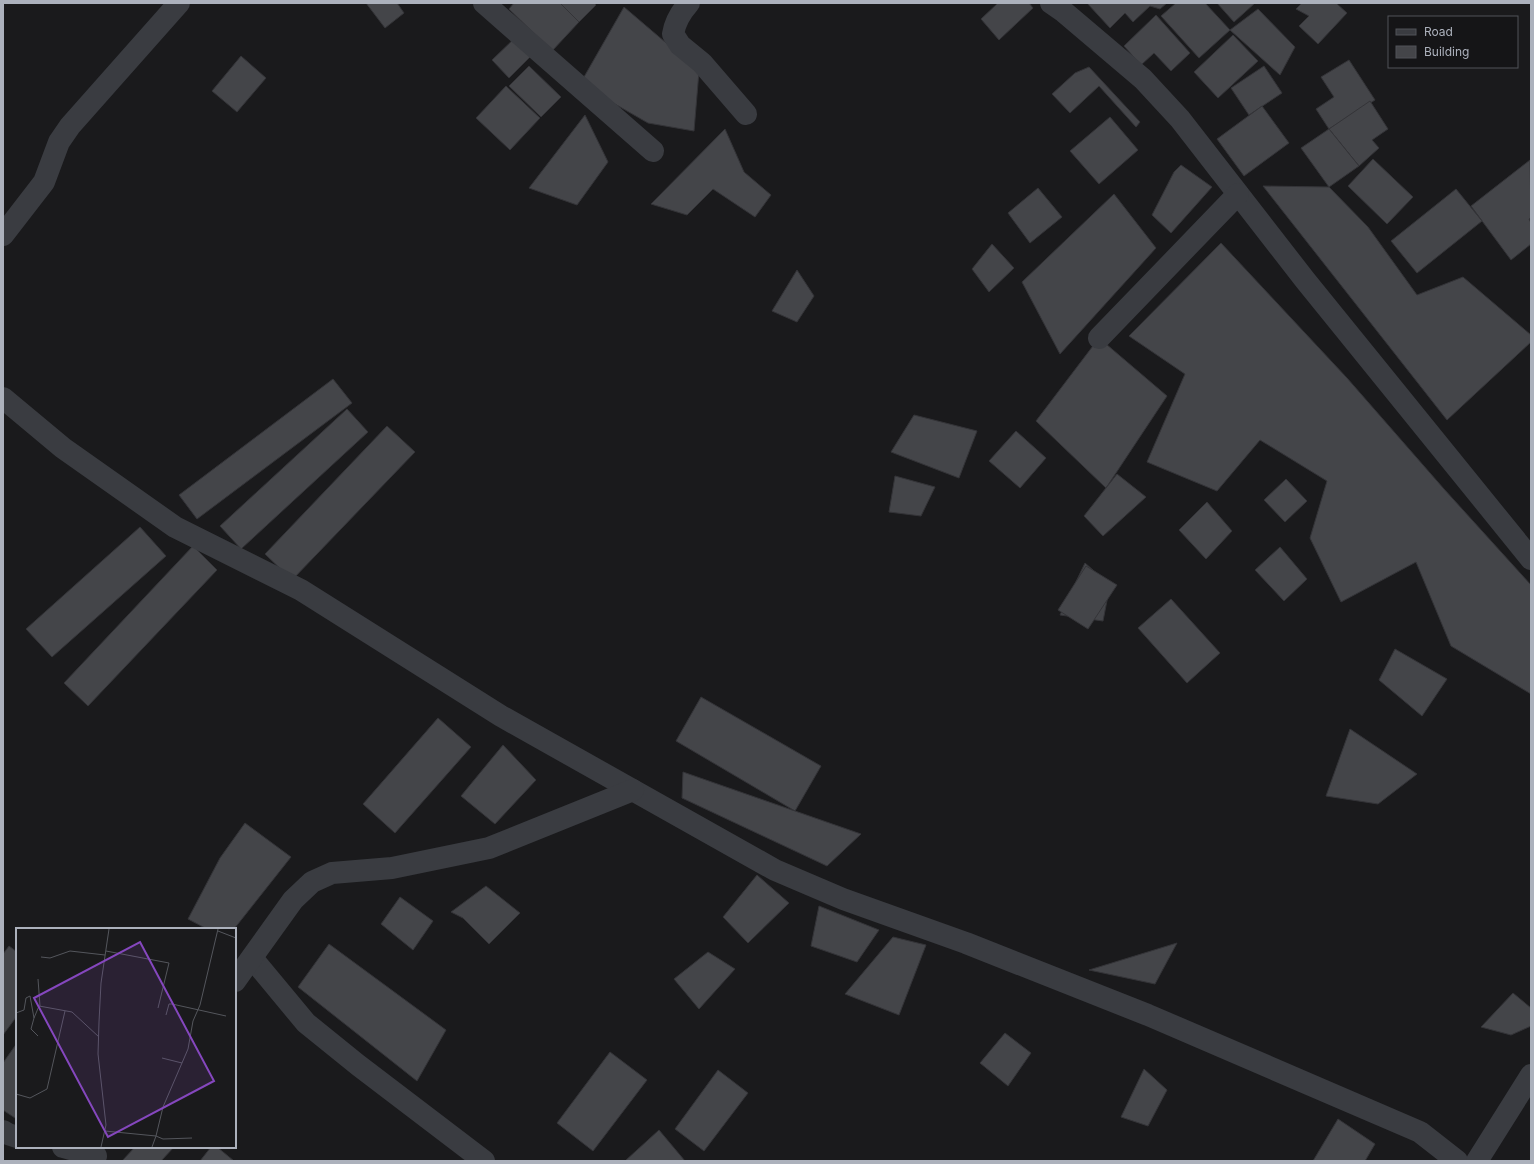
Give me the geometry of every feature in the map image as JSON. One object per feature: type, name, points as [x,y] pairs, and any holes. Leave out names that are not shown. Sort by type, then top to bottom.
[{"type":"street","points":[[3,235],[44,182],[59,142],[64,133],[179,3]]},
{"type":"street","points":[[484,3],[653,151]]},
{"type":"street","points":[[689,3],[683,10],[674,26],[673,34],[680,45],[702,63],[746,114]]},
{"type":"street","points":[[1051,3],[1064,12],[1143,79],[1180,119],[1305,280],[1531,559]]},
{"type":"street","points":[[1100,338],[1238,194]]},
{"type":"street","points":[[3,398],[63,448],[175,527],[301,590],[501,716],[775,870],[843,899],[966,943],[1148,1015],[1420,1132],[1457,1161]]},
{"type":"street","points":[[236,980],[293,900],[312,882],[332,873],[392,868],[489,848],[633,790]]},
{"type":"street","points":[[252,958],[306,1023],[358,1065],[484,1161]]},
{"type":"street","points":[[1477,1161],[1531,1075]]},
{"type":"street","points":[[3,1131],[16,1137]]},
{"type":"street","points":[[67,1148],[98,1155]]},
{"type":"building","points":[[366,3],[397,3],[404,13],[385,28]]},
{"type":"building","points":[[514,3],[560,3],[579,22],[552,51],[509,9]]},
{"type":"building","points":[[560,3],[594,3],[596,5],[579,22]]},
{"type":"building","points":[[998,3],[1029,3],[1033,8],[999,40],[981,19]]},
{"type":"building","points":[[1087,3],[1167,3],[1160,9],[1150,6],[1133,22],[1125,13],[1110,28]]},
{"type":"building","points":[[1176,3],[1205,3],[1230,30],[1199,58],[1161,16]]},
{"type":"building","points":[[1217,3],[1255,3],[1234,22]]},
{"type":"building","points":[[1302,3],[1336,3],[1347,13],[1318,44],[1299,26],[1309,16],[1296,9]]},
{"type":"building","points":[[624,7],[699,71],[694,131],[648,123],[580,84]]},
{"type":"building","points":[[1258,9],[1295,47],[1280,75],[1230,30]]},
{"type":"building","points":[[1156,15],[1190,53],[1171,71],[1154,53],[1141,65],[1124,46]]},
{"type":"building","points":[[519,34],[536,51],[509,78],[492,60]]},
{"type":"building","points":[[1233,35],[1258,61],[1218,98],[1194,72]]},
{"type":"building","points":[[241,56],[266,78],[237,112],[212,91]]},
{"type":"building","points":[[1349,60],[1375,100],[1329,129],[1316,109],[1334,97],[1321,77]]},
{"type":"building","points":[[529,66],[561,97],[541,117],[509,86]]},
{"type":"building","points":[[1264,66],[1282,93],[1249,115],[1231,88]]},
{"type":"building","points":[[1089,67],[1140,122],[1136,127],[1099,86],[1070,113],[1052,94],[1075,73]]},
{"type":"building","points":[[506,86],[540,118],[510,150],[476,118]]},
{"type":"building","points":[[1370,101],[1388,129],[1372,140],[1379,148],[1359,166],[1329,129]]},
{"type":"building","points":[[1262,106],[1289,143],[1244,176],[1217,139]]},
{"type":"building","points":[[585,115],[608,162],[577,205],[529,188]]},
{"type":"building","points":[[1110,117],[1138,150],[1099,184],[1070,151]]},
{"type":"building","points":[[725,129],[744,172],[771,195],[755,217],[713,189],[687,215],[651,204]]},
{"type":"building","points":[[1329,129],[1359,166],[1329,187],[1301,148]]},
{"type":"building","points":[[1373,159],[1413,197],[1387,224],[1348,186]]},
{"type":"building","points":[[1530,160],[1531,218],[1529,219],[1531,223],[1531,244],[1511,260],[1471,206]]},
{"type":"building","points":[[1181,165],[1212,187],[1171,233],[1152,215],[1174,172]]},
{"type":"building","points":[[1263,186],[1329,187],[1368,227],[1417,295],[1463,277],[1531,335],[1531,342],[1447,420]]},
{"type":"building","points":[[1038,188],[1062,217],[1030,243],[1008,213]]},
{"type":"building","points":[[1456,189],[1482,221],[1417,273],[1391,241]]},
{"type":"building","points":[[1114,194],[1156,248],[1060,354],[1022,282]]},
{"type":"building","points":[[1221,243],[1347,378],[1444,489],[1531,585],[1531,694],[1451,646],[1416,562],[1341,602],[1310,538],[1327,481],[1260,440],[1217,491],[1147,462],[1185,374],[1129,336]]},
{"type":"building","points":[[992,244],[1014,268],[989,292],[972,269]]},
{"type":"building","points":[[797,270],[814,296],[797,322],[772,311]]},
{"type":"building","points":[[1099,338],[1167,396],[1106,488],[1036,421]]},
{"type":"building","points":[[333,379],[352,403],[197,519],[179,495]]},
{"type":"building","points":[[347,409],[368,432],[241,549],[220,526]]},
{"type":"building","points":[[914,415],[977,431],[959,478],[891,452]]},
{"type":"building","points":[[387,426],[415,452],[292,580],[265,554]]},
{"type":"building","points":[[1016,431],[1046,458],[1020,488],[989,461]]},
{"type":"building","points":[[1117,474],[1146,497],[1103,536],[1084,516]]},
{"type":"building","points":[[895,476],[935,487],[921,516],[889,512]]},
{"type":"building","points":[[1286,479],[1307,501],[1285,522],[1264,500]]},
{"type":"building","points":[[1207,502],[1232,531],[1206,559],[1179,530]]},
{"type":"building","points":[[140,527],[166,556],[52,657],[26,629]]},
{"type":"building","points":[[193,546],[217,570],[88,706],[64,683]]},
{"type":"building","points":[[1280,547],[1307,579],[1284,601],[1255,570]]},
{"type":"building","points":[[1085,563],[1110,585],[1103,621],[1060,615]]},
{"type":"building","points":[[1086,566],[1117,585],[1088,629],[1058,610]]},
{"type":"building","points":[[1171,599],[1220,653],[1187,683],[1138,628]]},
{"type":"building","points":[[1395,649],[1447,679],[1422,716],[1379,680]]},
{"type":"building","points":[[701,697],[821,766],[795,811],[676,741]]},
{"type":"building","points":[[438,718],[471,747],[395,833],[363,804]]},
{"type":"building","points":[[1350,729],[1417,774],[1378,804],[1326,796]]},
{"type":"building","points":[[503,745],[536,780],[495,824],[461,796]]},
{"type":"building","points":[[683,772],[861,834],[827,866],[682,798]]},
{"type":"building","points":[[245,823],[291,857],[235,928],[205,928],[188,919],[220,858]]},
{"type":"building","points":[[757,875],[789,903],[748,943],[723,917]]},
{"type":"building","points":[[486,886],[520,913],[489,944],[463,918],[451,912]]},
{"type":"building","points":[[400,897],[433,921],[413,950],[381,924]]},
{"type":"building","points":[[819,906],[879,930],[857,962],[811,946]]},
{"type":"building","points":[[893,937],[926,945],[899,1015],[845,994]]},
{"type":"building","points":[[1177,943],[1155,984],[1089,970]]},
{"type":"building","points":[[329,944],[446,1030],[417,1081],[298,987]]},
{"type":"building","points":[[9,946],[16,951],[16,1017],[3,1035],[3,954]]},
{"type":"building","points":[[708,952],[735,969],[699,1009],[674,979]]},
{"type":"building","points":[[1513,993],[1531,1008],[1531,1026],[1511,1035],[1481,1027]]},
{"type":"building","points":[[1005,1033],[1031,1053],[1008,1086],[980,1063]]},
{"type":"building","points":[[16,1044],[15,1118],[3,1110],[3,1063]]},
{"type":"building","points":[[610,1052],[647,1080],[593,1151],[557,1123]]},
{"type":"building","points":[[1144,1069],[1167,1090],[1148,1126],[1121,1117]]},
{"type":"building","points":[[718,1070],[748,1093],[704,1151],[675,1129]]},
{"type":"building","points":[[1338,1119],[1375,1144],[1365,1161],[1313,1161]]},
{"type":"building","points":[[659,1130],[685,1161],[625,1161]]},
{"type":"building","points":[[134,1148],[173,1148],[161,1161],[122,1161]]},
{"type":"building","points":[[210,1148],[218,1148],[234,1161],[200,1161]]}]
